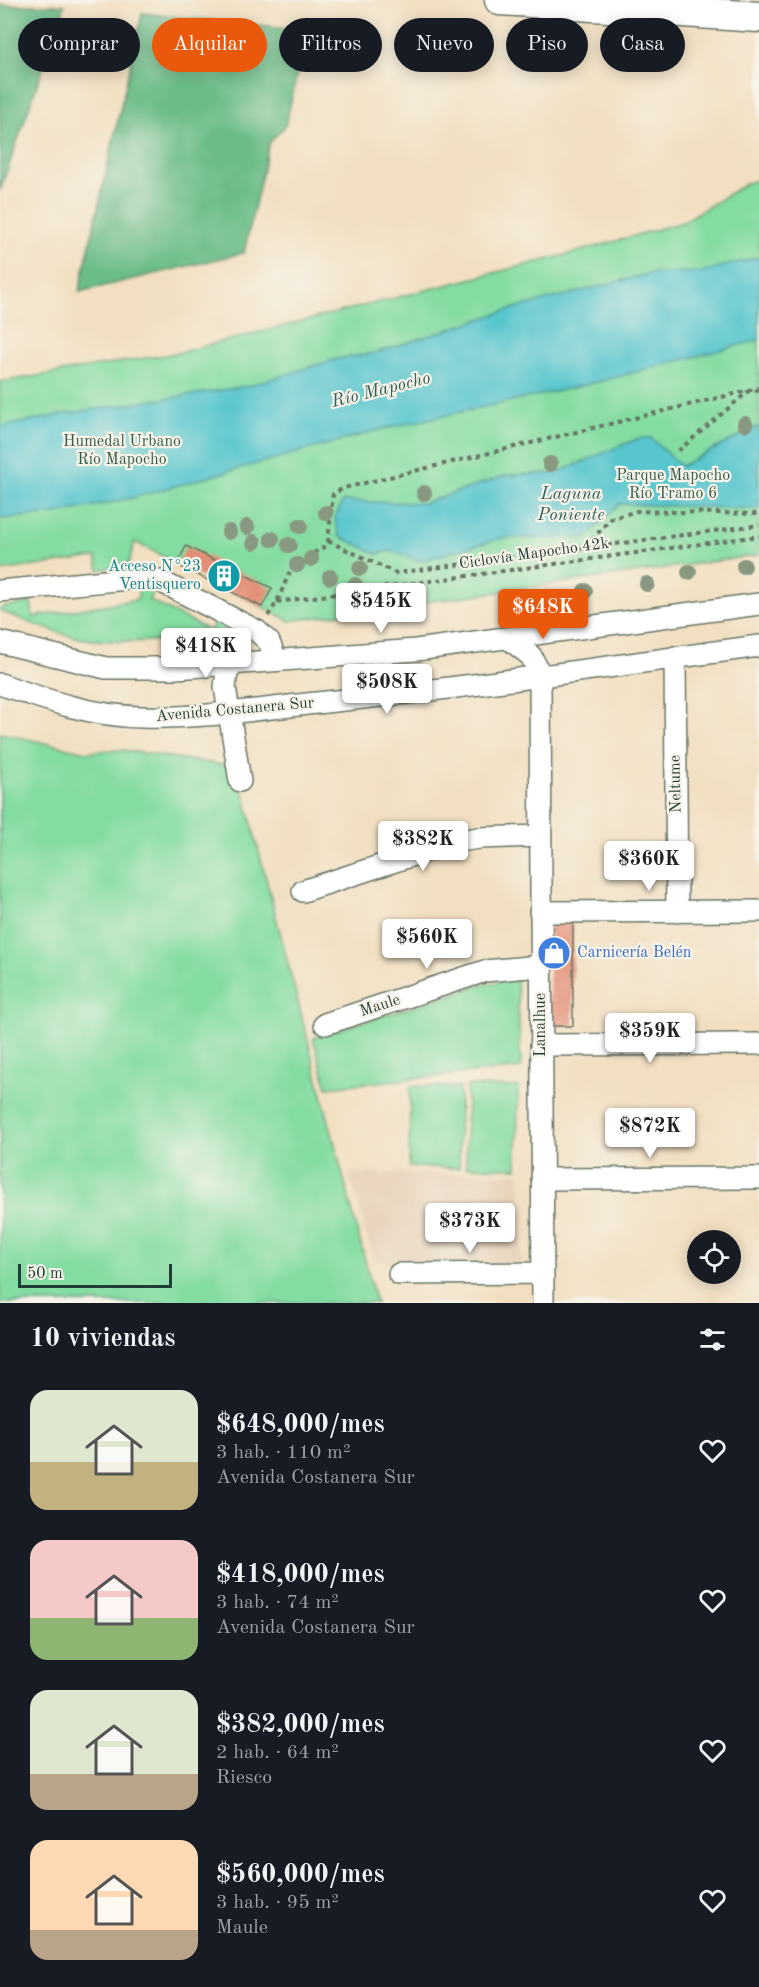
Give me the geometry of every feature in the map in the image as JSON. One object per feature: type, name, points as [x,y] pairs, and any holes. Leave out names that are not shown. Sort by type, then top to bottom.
[{"type":"highway","points":[[500,0],[759,18]]},
{"type":"street","points":[[0,591],[148,578],[166,584],[250,628],[269,642],[276,660]]},
{"type":"street","points":[[0,642],[106,668],[176,668],[416,651],[759,604]]},
{"type":"street","points":[[509,639],[531,656],[540,674]]},
{"type":"street","name":"Avenida Costanera Sur","points":[[0,684],[59,704],[114,715],[182,717],[418,693],[540,674],[759,646]]},
{"type":"street","name":"Neltume","points":[[675,657],[677,912]]},
{"type":"street","points":[[236,662],[229,670],[225,681],[240,781]]},
{"type":"street","name":"Lanalhue","points":[[540,674],[543,1303]]},
{"type":"street","points":[[303,891],[453,842],[479,838],[539,836]]},
{"type":"street","points":[[540,912],[759,911]]},
{"type":"street","name":"Maule","points":[[325,1024],[484,971],[540,966]]},
{"type":"street","points":[[541,1045],[759,1044]]},
{"type":"street","points":[[542,1179],[759,1178]]},
{"type":"street","points":[[399,1274],[542,1273]]},
{"type":"path","points":[[250,628],[270,615],[293,564],[323,548],[328,541],[333,494],[344,488],[759,389]]},
{"type":"path","points":[[678,451],[750,390]]},
{"type":"path","points":[[586,547],[610,519],[637,511],[759,514]]},
{"type":"path","points":[[328,541],[396,573],[759,525]]},
{"type":"path","name":"Ciclovía Mapocho 42k","points":[[277,602],[759,536]]},
{"type":"shaded area","points":[[349,1173],[520,1174],[521,1263],[375,1262]]},
{"type":"green space","points":[[0,5],[65,5],[60,18],[18,18],[18,72],[42,72],[0,191]]},
{"type":"green space","points":[[142,13],[190,18],[152,18],[152,72],[267,72],[267,26],[279,27],[279,72],[297,72],[286,125],[269,143],[244,253],[79,292],[129,72],[140,72]]},
{"type":"green space","name":"Humedal Urbano Río Mapocho","points":[[759,179],[759,555],[290,621],[135,542],[128,565],[99,570],[96,557],[0,571],[0,382],[177,353],[577,252],[683,222],[747,183]]},
{"type":"green space","points":[[138,583],[156,585],[149,600],[210,631],[217,617],[228,623],[222,635],[158,641],[93,640],[58,632],[0,611],[0,608],[31,602],[33,617],[138,599]]},
{"type":"green space","points":[[0,733],[87,752],[122,750],[237,767],[376,1303],[0,1303]]},
{"type":"green space","points":[[517,979],[521,1068],[327,1087],[313,1038],[481,985]]},
{"type":"green space","points":[[410,1086],[460,1087],[459,1168],[409,1167]]},
{"type":"green space","points":[[467,1086],[518,1087],[517,1168],[466,1167]]},
{"type":"water","name":"Río Mapocho","points":[[759,257],[759,340],[586,385],[387,428],[132,498],[55,514],[0,519],[0,427],[64,414],[248,386],[336,359],[375,353],[515,308],[652,273],[701,272]]},
{"type":"water","name":"Laguna Poniente","points":[[759,426],[759,509],[619,504],[586,538],[503,538],[420,561],[390,551],[377,554],[339,536],[335,518],[343,501],[424,503],[507,475],[556,473],[639,438],[651,438],[681,466]]},
{"type":"building","name":"Acceso N°23 Ventisquero","points":[[186,546],[272,588],[262,607],[177,565]]},
{"type":"building","points":[[549,919],[573,919],[573,1026],[549,1026]]},
{"type":"place","name":"Acceso N°23 Ventisquero","points":[[224,576]]},
{"type":"place","name":"Carnicería Belén","points":[[554,953]]},
{"type":"park label","name":"Parque Mapocho Río Tramo 6","points":[[673,485]]}]
